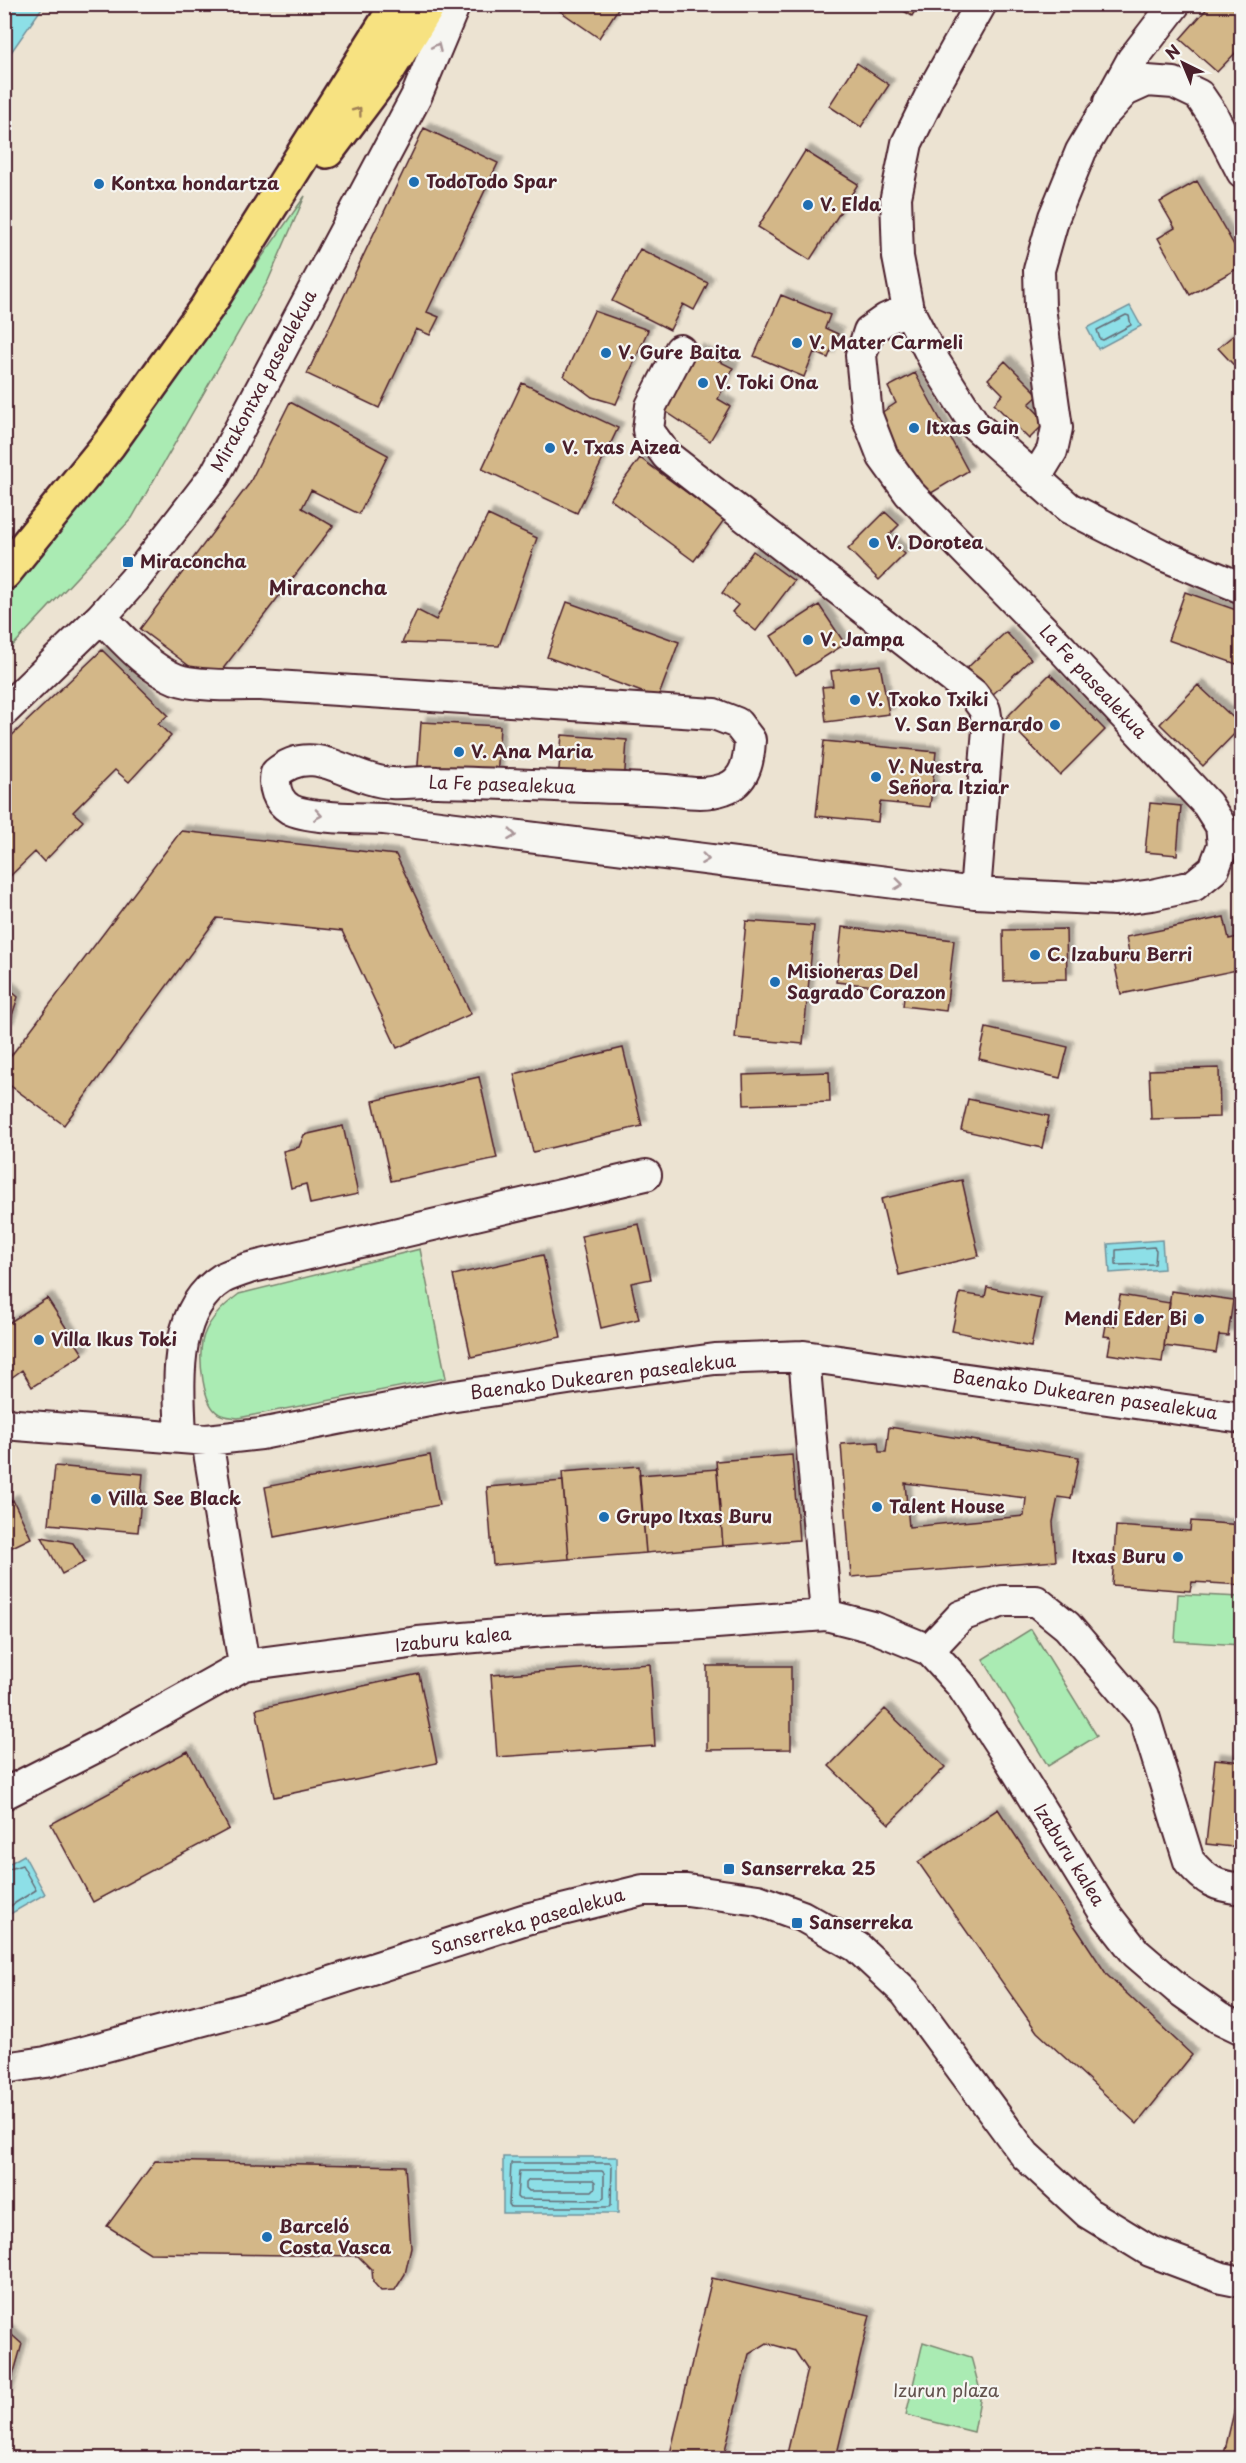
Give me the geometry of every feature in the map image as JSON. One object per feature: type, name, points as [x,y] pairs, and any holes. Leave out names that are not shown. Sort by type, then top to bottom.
[{"type":"main road","points":[[4,573],[109,444],[207,307],[398,4]]},
{"type":"main road","points":[[207,307],[392,76],[429,4]]},
{"type":"street","points":[[393,137],[398,98],[385,53],[413,4]]},
{"type":"street","name":"Mirakontxa pasealekua","points":[[4,711],[100,617],[134,580],[215,475],[416,97],[455,4]]},
{"type":"street","points":[[981,4],[935,86],[907,143],[896,197],[898,257],[908,309],[934,362],[975,425],[1035,479],[1070,508],[1160,554],[1242,588]]},
{"type":"street","points":[[1035,479],[1052,451],[1057,428],[1040,308],[1039,270],[1054,217],[1082,151],[1132,60],[1175,4]]},
{"type":"street","points":[[392,76],[407,86],[424,76]]},
{"type":"street","points":[[1101,117],[1125,91],[1147,81],[1174,83],[1199,95],[1212,114],[1242,172]]},
{"type":"street","name":"La Fe pasealekua","points":[[100,617],[149,664],[177,679],[226,685],[260,685],[714,714],[737,723],[750,740],[749,762],[743,775],[726,789],[695,795],[665,790],[624,788],[435,782],[389,783],[316,761],[300,759],[288,763],[276,773],[274,785],[276,793],[290,809],[316,815],[384,819],[975,893],[1115,900],[1193,886],[1214,869],[1223,845],[1221,826],[1207,804],[1064,650],[909,493],[883,457],[867,416],[861,355],[869,331],[886,319],[908,309]]},
{"type":"street","points":[[680,350],[651,406],[648,430],[667,456],[973,694],[985,710],[988,729],[975,893]]},
{"type":"street","points":[[244,1665],[194,1439],[180,1359],[193,1312],[205,1295],[223,1278],[249,1268],[646,1175]]},
{"type":"street","points":[[804,1356],[826,1615]]},
{"type":"street","name":"Baenako Dukearen pasealekua","points":[[4,1424],[194,1439],[261,1434],[449,1397],[588,1376],[715,1359],[804,1356],[1242,1418]]},
{"type":"street","points":[[929,1650],[962,1616],[1002,1601],[1036,1601],[1067,1626],[1144,1716],[1189,1861],[1204,1878],[1222,1887],[1242,1888]]},
{"type":"street","name":"Izaburu kalea","points":[[4,1794],[108,1741],[244,1665],[418,1642],[546,1631],[689,1625],[826,1615],[873,1627],[929,1650],[961,1685],[1104,1912],[1136,1953],[1178,1989],[1219,2018],[1242,2029]]},
{"type":"street","name":"Sanserreka pasealekua","points":[[4,2068],[46,2062],[260,2005],[526,1919],[643,1890],[687,1890],[758,1900],[802,1916],[857,1947],[905,1992],[1025,2155],[1088,2213],[1150,2251],[1222,2278],[1242,2282]]},
{"type":"green space","points":[[305,196],[268,281],[132,518],[5,654],[5,595],[144,424]]},
{"type":"green space","points":[[420,1249],[446,1378],[238,1418],[221,1415],[213,1409],[203,1381],[202,1342],[207,1328],[233,1298],[239,1294]]},
{"type":"green space","points":[[1178,1594],[1241,1597],[1241,1645],[1175,1641]]},
{"type":"green space","points":[[1031,1629],[1097,1736],[1048,1766],[983,1659]]},
{"type":"green space","name":"Izurun plaza","points":[[923,2342],[971,2357],[981,2394],[974,2432],[906,2415]]},
{"type":"water","points":[[4,5],[44,5],[5,61]]},
{"type":"water","points":[[1130,306],[1141,326],[1098,349],[1087,328]]},
{"type":"water","points":[[1162,1240],[1164,1269],[1110,1273],[1108,1244]]},
{"type":"water","points":[[24,1855],[45,1894],[5,1917],[5,1866]]},
{"type":"water","points":[[503,2157],[618,2157],[618,2213],[503,2213]]},
{"type":"building","points":[[550,4],[621,4],[599,38]]},
{"type":"building","points":[[892,4],[919,4],[912,16]]},
{"type":"building","points":[[1211,4],[1242,4],[1242,46],[1217,72],[1180,39]]},
{"type":"building","points":[[857,63],[889,85],[861,127],[829,106]]},
{"type":"building","points":[[424,128],[498,163],[427,312],[439,317],[430,335],[416,329],[379,408],[307,374]]},
{"type":"building","name":"V. Elda","points":[[805,151],[858,184],[810,260],[758,227]]},
{"type":"building","points":[[1197,181],[1242,259],[1242,266],[1190,295],[1158,238],[1175,228],[1160,202]]},
{"type":"building","points":[[640,249],[708,283],[694,310],[683,304],[670,330],[612,301]]},
{"type":"building","name":"V. Mater Carmeli","points":[[781,295],[830,315],[825,328],[838,334],[828,358],[814,352],[804,377],[754,356]]},
{"type":"building","name":"V. Gure Baita","points":[[594,311],[648,330],[616,404],[592,397],[564,376]]},
{"type":"building","points":[[1242,328],[1242,374],[1218,348]]},
{"type":"building","name":"V. Toki Ona","points":[[697,350],[733,368],[718,399],[730,406],[710,441],[665,411]]},
{"type":"building","points":[[1005,361],[1039,395],[1029,404],[1046,422],[1029,439],[994,404],[1003,394],[988,379]]},
{"type":"building","name":"Itxas Gain","points":[[915,373],[968,471],[923,498],[887,442],[881,413],[896,403],[888,387]]},
{"type":"building","name":"V. Txas Aizea","points":[[522,383],[618,428],[577,513],[482,469]]},
{"type":"building","points":[[290,402],[388,455],[359,514],[311,490],[302,508],[333,526],[212,683],[140,629],[249,484]]},
{"type":"building","points":[[640,458],[724,520],[694,561],[610,499]]},
{"type":"building","name":"V. Dorotea","points":[[885,512],[899,525],[887,537],[905,554],[879,580],[848,549]]},
{"type":"building","points":[[488,515],[537,538],[499,646],[402,643],[417,610],[436,620]]},
{"type":"building","points":[[753,551],[794,581],[756,631],[732,612],[738,605],[722,593]]},
{"type":"building","points":[[1185,592],[1242,612],[1242,666],[1168,640]]},
{"type":"building","points":[[567,602],[679,642],[658,698],[547,657]]},
{"type":"building","name":"V. Jampa","points":[[819,605],[845,644],[796,675],[771,636]]},
{"type":"building","points":[[1006,632],[1031,659],[991,696],[966,669]]},
{"type":"building","points":[[102,650],[168,715],[158,724],[171,736],[129,782],[115,770],[73,812],[83,821],[44,862],[35,852],[4,882],[4,743]]},
{"type":"building","name":"V. Txoko Txiki","points":[[880,665],[889,714],[826,722],[822,687],[833,686],[831,671]]},
{"type":"building","name":"V. San Bernardo","points":[[1050,674],[1105,730],[1060,775],[1005,719]]},
{"type":"building","points":[[1198,685],[1242,726],[1203,766],[1160,724]]},
{"type":"building","name":"V. Ana Maria","points":[[421,722],[500,726],[497,782],[417,778]]},
{"type":"building","points":[[562,735],[627,740],[624,785],[558,780]]},
{"type":"building","name":"V. Nuestra Señora Itziar","points":[[824,741],[936,752],[930,807],[880,802],[878,822],[816,816]]},
{"type":"building","points":[[1150,803],[1181,806],[1177,855],[1145,852]]},
{"type":"building","points":[[181,831],[396,855],[471,1014],[397,1048],[342,931],[217,918],[64,1125],[4,1081],[4,1065]]},
{"type":"building","points":[[1224,917],[1229,939],[1242,936],[1242,969],[1121,994],[1114,962],[1130,959],[1126,937]]},
{"type":"building","name":"Misioneras Del Sagrado Corazon","points":[[746,921],[814,926],[803,1044],[735,1038]]},
{"type":"building","points":[[842,927],[954,940],[946,1011],[903,1006],[905,989],[836,982]]},
{"type":"building","name":"C. Izaburu Berri","points":[[1066,929],[1067,979],[1004,981],[1003,930]]},
{"type":"building","points":[[4,985],[18,997],[8,1028],[4,1027]]},
{"type":"building","points":[[986,1028],[1068,1047],[1060,1078],[979,1059]]},
{"type":"building","points":[[623,1048],[642,1126],[533,1152],[514,1074]]},
{"type":"building","points":[[1219,1068],[1220,1117],[1151,1119],[1149,1070]]},
{"type":"building","points":[[829,1072],[830,1102],[744,1105],[743,1075]]},
{"type":"building","points":[[479,1077],[497,1158],[391,1181],[373,1101]]},
{"type":"building","points":[[968,1099],[1049,1116],[1042,1148],[961,1130]]},
{"type":"building","points":[[343,1126],[358,1194],[310,1204],[306,1184],[291,1188],[283,1151],[299,1147],[304,1135]]},
{"type":"building","points":[[962,1180],[979,1256],[899,1275],[881,1199]]},
{"type":"building","points":[[639,1224],[651,1279],[631,1283],[639,1319],[601,1328],[581,1236]]},
{"type":"building","points":[[543,1255],[561,1337],[471,1357],[453,1275]]},
{"type":"building","points":[[987,1287],[1041,1298],[1031,1347],[952,1331],[960,1293],[985,1297]]},
{"type":"building","name":"Mendi Eder Bi","points":[[1171,1291],[1233,1300],[1228,1336],[1219,1335],[1216,1353],[1164,1346]]},
{"type":"building","points":[[1120,1295],[1170,1303],[1162,1362],[1108,1354],[1111,1337],[1104,1336],[1106,1325],[1115,1326]]},
{"type":"building","name":"Villa Ikus Toki","points":[[47,1298],[83,1354],[32,1387],[22,1370],[11,1378],[4,1367],[4,1326]]},
{"type":"building","name":"Talent House","points":[[889,1427],[1079,1457],[1071,1499],[1058,1497],[1053,1522],[1056,1561],[851,1577],[841,1444],[878,1442],[879,1452],[886,1452]],"holes":[[[905,1483],[1026,1498],[1024,1516],[909,1527]]]},
{"type":"building","points":[[430,1455],[439,1505],[274,1537],[265,1487]]},
{"type":"building","name":"Grupo Itxas Buru","points":[[792,1455],[799,1540],[723,1546],[716,1461]]},
{"type":"building","name":"Villa See Black","points":[[55,1466],[143,1474],[138,1532],[49,1524]]},
{"type":"building","name":"Grupo Itxas Buru","points":[[639,1466],[646,1553],[569,1559],[562,1472]]},
{"type":"building","name":"Grupo Itxas Buru","points":[[717,1469],[723,1546],[646,1553],[639,1475]]},
{"type":"building","name":"Grupo Itxas Buru","points":[[563,1481],[569,1559],[493,1565],[487,1487]]},
{"type":"building","points":[[13,1500],[31,1538],[4,1551],[4,1505]]},
{"type":"building","name":"Itxas Buru","points":[[1191,1521],[1242,1525],[1242,1585],[1192,1582],[1190,1591],[1112,1585],[1116,1526],[1190,1531]]},
{"type":"building","points":[[42,1537],[73,1543],[85,1562],[62,1574]]},
{"type":"building","points":[[650,1664],[655,1746],[497,1757],[491,1675]]},
{"type":"building","points":[[707,1666],[791,1666],[791,1749],[707,1750]]},
{"type":"building","points":[[419,1674],[437,1763],[274,1797],[256,1709]]},
{"type":"building","points":[[885,1709],[945,1767],[889,1824],[829,1766]]},
{"type":"building","points":[[188,1751],[229,1829],[93,1902],[51,1824]]},
{"type":"building","points":[[1215,1759],[1242,1762],[1242,1848],[1206,1844]]},
{"type":"building","points":[[998,1809],[1107,1975],[1192,2055],[1137,2124],[1037,2032],[918,1862]]},
{"type":"building","name":"Barceló Costa Vasca","points":[[155,2161],[405,2166],[411,2248],[405,2274],[395,2290],[381,2291],[373,2282],[372,2270],[358,2256],[150,2253],[107,2226]]},
{"type":"building","points":[[712,2278],[870,2315],[836,2458],[786,2458],[807,2369],[795,2351],[767,2343],[749,2354],[723,2458],[669,2458]]},
{"type":"building","points":[[4,2328],[22,2344],[7,2397],[4,2397]]},
{"type":"building","points":[[1239,2391],[1242,2392],[1242,2458],[1223,2458]]},
{"type":"place","name":"TodoTodo Spar","points":[[414,182]]},
{"type":"place","name":"Kontxa hondartza","points":[[99,184]]},
{"type":"place","name":"V. Elda","points":[[808,205]]},
{"type":"place","name":"V. Mater Carmeli","points":[[797,343]]},
{"type":"place","name":"V. Gure Baita","points":[[606,353]]},
{"type":"place","name":"V. Toki Ona","points":[[703,383]]},
{"type":"place","name":"Itxas Gain","points":[[914,428]]},
{"type":"place","name":"V. Txas Aizea","points":[[550,448]]},
{"type":"place","name":"V. Dorotea","points":[[874,543]]},
{"type":"place","name":"Miraconcha","points":[[128,562]]},
{"type":"place","name":"V. Jampa","points":[[808,640]]},
{"type":"place","name":"V. Txoko Txiki","points":[[855,700]]},
{"type":"place","name":"V. San Bernardo","points":[[1055,725]]},
{"type":"place","name":"V. Ana Maria","points":[[459,752]]},
{"type":"place","name":"V. Nuestra Señora Itziar","points":[[876,777]]},
{"type":"place","name":"C. Izaburu Berri","points":[[1035,955]]},
{"type":"place","name":"Misioneras Del Sagrado Corazon","points":[[775,982]]},
{"type":"place","name":"Mendi Eder Bi","points":[[1199,1319]]},
{"type":"place","name":"Villa Ikus Toki","points":[[39,1340]]},
{"type":"place","name":"Villa See Black","points":[[96,1499]]},
{"type":"place","name":"Talent House","points":[[877,1507]]},
{"type":"place","name":"Grupo Itxas Buru","points":[[604,1517]]},
{"type":"place","name":"Itxas Buru","points":[[1178,1557]]},
{"type":"place","name":"Sanserreka 25","points":[[729,1869]]},
{"type":"place","name":"Sanserreka","points":[[797,1923]]},
{"type":"place","name":"Barceló Costa Vasca","points":[[267,2237]]},
{"type":"district","name":"Miraconcha","points":[[328,588]]}]
